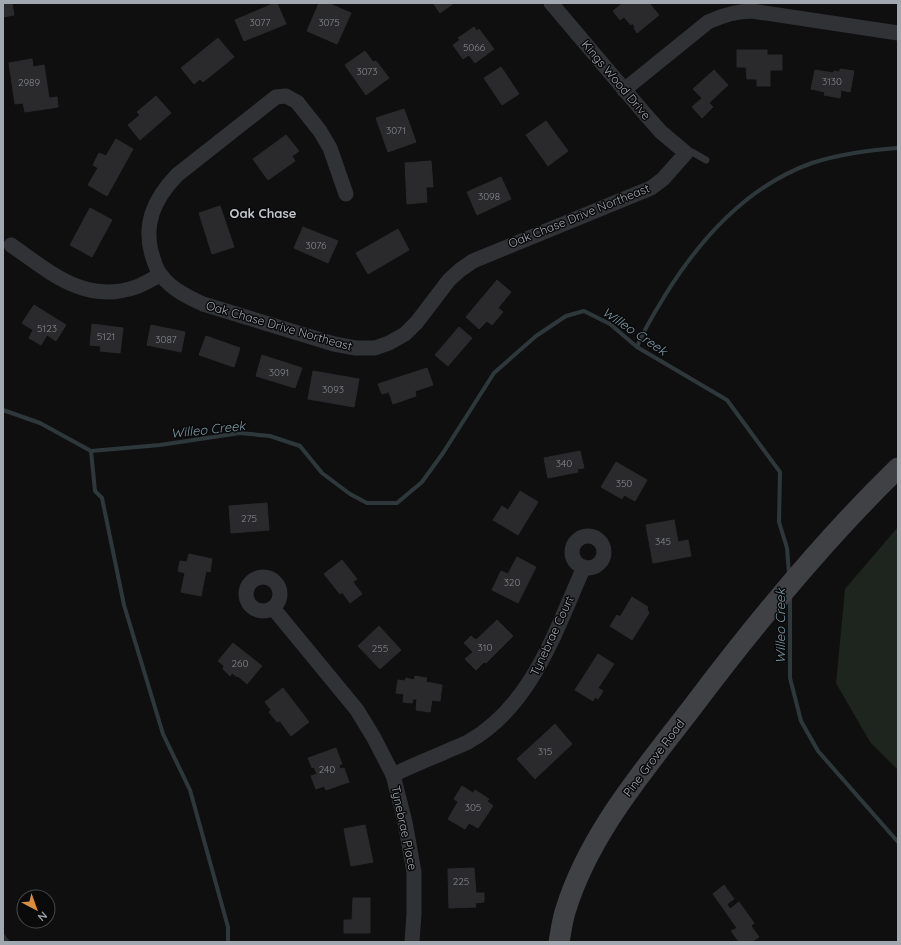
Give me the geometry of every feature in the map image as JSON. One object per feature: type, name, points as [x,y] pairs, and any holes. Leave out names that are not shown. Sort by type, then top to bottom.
[{"type":"main road","name":"Pine Grove Road","points":[[559,942],[565,913],[584,864],[605,826],[625,796],[782,593],[815,554],[898,468]]},
{"type":"street","name":"Kings Wood Drive","points":[[551,3],[661,132],[686,153]]},
{"type":"street","points":[[624,90],[708,22],[722,15],[737,11],[752,11],[898,33]]},
{"type":"street","name":"Oak Chase Drive Northeast","points":[[346,194],[330,148],[320,131],[287,89],[177,175],[167,185],[159,196],[152,210],[149,224],[150,250],[160,275],[186,297],[204,304],[334,344],[356,348],[375,348],[389,343],[405,334],[417,322],[449,280],[473,261],[651,188],[663,179],[686,153]]},
{"type":"street","points":[[11,245],[63,280],[82,289],[98,293],[118,292],[136,287],[160,275]]},
{"type":"street","name":"Tynebrae Court","points":[[393,775],[468,742],[489,727],[513,706],[529,684],[541,663],[584,567]]},
{"type":"street","name":"Tynebrae Place","points":[[273,608],[357,710],[374,738],[393,775],[405,822],[414,872],[412,942]]},
{"type":"lane","points":[[686,153],[692,152],[706,160]]},
{"type":"shaded area","points":[[898,527],[898,770],[870,742],[836,683],[845,589]]},
{"type":"building","points":[[3,3],[12,3],[14,15],[3,17]]},
{"type":"building","points":[[277,3],[286,24],[244,41],[235,20]]},
{"type":"building","points":[[319,3],[328,3],[351,13],[337,44],[307,31]]},
{"type":"building","points":[[433,3],[454,3],[440,13]]},
{"type":"building","points":[[623,3],[649,3],[659,15],[637,33],[632,23],[631,25],[624,17],[620,20],[613,11]]},
{"type":"building","points":[[474,27],[477,31],[479,29],[494,49],[475,63],[469,55],[463,59],[453,45],[460,40],[458,38]]},
{"type":"building","points":[[218,38],[234,57],[203,82],[200,79],[194,84],[181,68]]},
{"type":"building","points":[[737,50],[767,50],[767,55],[782,55],[782,70],[770,70],[770,86],[757,86],[757,79],[747,79],[746,67],[737,67]]},
{"type":"building","points":[[365,51],[373,62],[376,61],[389,78],[366,95],[345,65]]},
{"type":"building","points":[[32,59],[33,67],[44,65],[49,98],[57,97],[58,107],[25,112],[23,103],[15,104],[9,63]]},
{"type":"building","points":[[501,67],[519,94],[502,105],[484,78]]},
{"type":"building","points":[[840,69],[854,71],[850,92],[841,90],[840,98],[824,95],[825,92],[811,89],[815,70],[833,73],[834,71],[840,72]]},
{"type":"building","points":[[714,70],[728,85],[709,103],[713,107],[702,118],[692,107],[702,98],[693,89]]},
{"type":"building","points":[[156,96],[171,113],[140,140],[128,125],[140,115],[137,112]]},
{"type":"building","points":[[404,109],[416,142],[388,152],[376,118]]},
{"type":"building","points":[[546,121],[568,151],[548,166],[526,135]]},
{"type":"building","points":[[286,135],[299,151],[292,156],[295,161],[268,180],[253,159]]},
{"type":"building","points":[[116,139],[133,149],[107,196],[88,185],[98,168],[93,165],[99,153],[106,156]]},
{"type":"building","points":[[431,161],[433,187],[426,187],[427,202],[407,204],[405,163]]},
{"type":"building","points":[[501,177],[511,199],[477,215],[467,192]]},
{"type":"building","points":[[220,206],[234,247],[212,254],[199,213]]},
{"type":"building","points":[[90,208],[112,220],[92,257],[70,245]]},
{"type":"building","points":[[303,227],[338,241],[328,263],[294,248]]},
{"type":"building","points":[[398,229],[409,250],[368,274],[356,253]]},
{"type":"building","points":[[497,280],[511,292],[498,308],[503,312],[492,325],[487,321],[479,329],[466,317]]},
{"type":"building","points":[[34,305],[66,325],[56,341],[47,335],[41,345],[29,338],[33,330],[22,323]]},
{"type":"building","points":[[92,324],[123,328],[120,353],[100,351],[101,346],[90,345]]},
{"type":"building","points":[[151,325],[185,332],[181,352],[147,345]]},
{"type":"building","points":[[459,327],[472,338],[448,366],[435,355]]},
{"type":"building","points":[[206,336],[240,348],[234,367],[199,355]]},
{"type":"building","points":[[262,355],[302,368],[295,388],[256,376]]},
{"type":"building","points":[[427,368],[433,385],[415,391],[416,396],[393,404],[389,392],[382,394],[378,384]]},
{"type":"building","points":[[313,371],[359,379],[354,407],[308,399]]},
{"type":"building","points":[[580,451],[584,468],[577,469],[578,472],[548,478],[544,458]]},
{"type":"building","points":[[616,462],[647,480],[635,501],[624,495],[622,499],[601,487]]},
{"type":"building","points":[[520,491],[538,502],[518,535],[493,520],[502,506],[508,510]]},
{"type":"building","points":[[267,503],[269,530],[231,533],[229,506]]},
{"type":"building","points":[[674,520],[678,542],[688,540],[691,556],[653,563],[646,525]]},
{"type":"building","points":[[189,554],[212,559],[210,572],[206,571],[201,596],[181,592],[185,573],[178,571],[180,561],[187,562]]},
{"type":"building","points":[[517,557],[536,567],[518,603],[492,590],[501,571],[508,574]]},
{"type":"building","points":[[342,560],[357,579],[353,582],[362,594],[350,603],[342,592],[340,594],[324,574]]},
{"type":"building","points":[[632,597],[648,607],[647,609],[649,613],[632,640],[610,626],[617,615],[620,617]]},
{"type":"building","points":[[497,620],[513,636],[486,663],[484,662],[476,670],[465,659],[473,652],[464,643],[471,636],[476,640]]},
{"type":"building","points":[[379,626],[401,650],[380,669],[358,646]]},
{"type":"building","points":[[233,643],[262,666],[247,684],[232,673],[230,676],[223,669],[224,666],[218,661]]},
{"type":"building","points":[[598,654],[614,664],[598,688],[603,691],[598,699],[595,697],[593,701],[575,690]]},
{"type":"building","points":[[415,676],[427,678],[426,682],[442,685],[440,701],[432,700],[430,712],[416,710],[417,699],[413,699],[412,703],[403,702],[404,694],[396,693],[398,680],[405,681],[406,678],[414,680]]},
{"type":"building","points":[[283,688],[309,722],[291,736],[280,721],[277,722],[269,712],[271,710],[265,702]]},
{"type":"building","points":[[555,724],[572,744],[535,779],[517,759]]},
{"type":"building","points":[[336,748],[342,764],[339,765],[340,769],[344,768],[349,782],[326,790],[324,786],[316,789],[311,776],[317,774],[314,767],[312,768],[308,758]]},
{"type":"building","points":[[462,786],[473,793],[475,790],[489,799],[487,801],[493,806],[478,828],[469,823],[465,829],[448,819],[458,802],[454,799]]},
{"type":"building","points":[[365,825],[373,862],[351,866],[344,829]]},
{"type":"building","points":[[474,868],[476,893],[484,893],[484,902],[475,903],[476,907],[449,908],[448,869]]},
{"type":"building","points":[[724,885],[734,899],[727,904],[730,909],[739,902],[754,923],[751,926],[759,937],[751,942],[739,942],[731,931],[737,928],[713,894]]},
{"type":"building","points":[[353,898],[370,898],[370,933],[344,933],[344,920],[352,920]]},
{"type":"building","points":[[3,933],[10,942],[3,942]]},
{"type":"waterway","points":[[637,347],[664,297],[693,255],[727,217],[746,200],[788,173],[812,163],[855,153],[898,148]]},
{"type":"waterway","name":"Willeo Creek","points":[[3,410],[40,423],[91,451],[160,445],[240,433],[270,436],[300,446],[322,473],[350,494],[367,503],[397,503],[422,482],[443,453],[494,373],[536,336],[566,316],[584,311],[610,324],[637,347],[727,400],[780,472],[779,522],[787,548],[789,573]]},
{"type":"waterway","points":[[91,451],[95,491],[102,498],[124,605],[163,734],[190,790],[228,927],[228,942]]},
{"type":"waterway","name":"Willeo Creek","points":[[790,596],[790,678],[801,721],[818,751],[898,842]]},
{"type":"district","name":"Oak Chase","points":[[263,213]]}]
